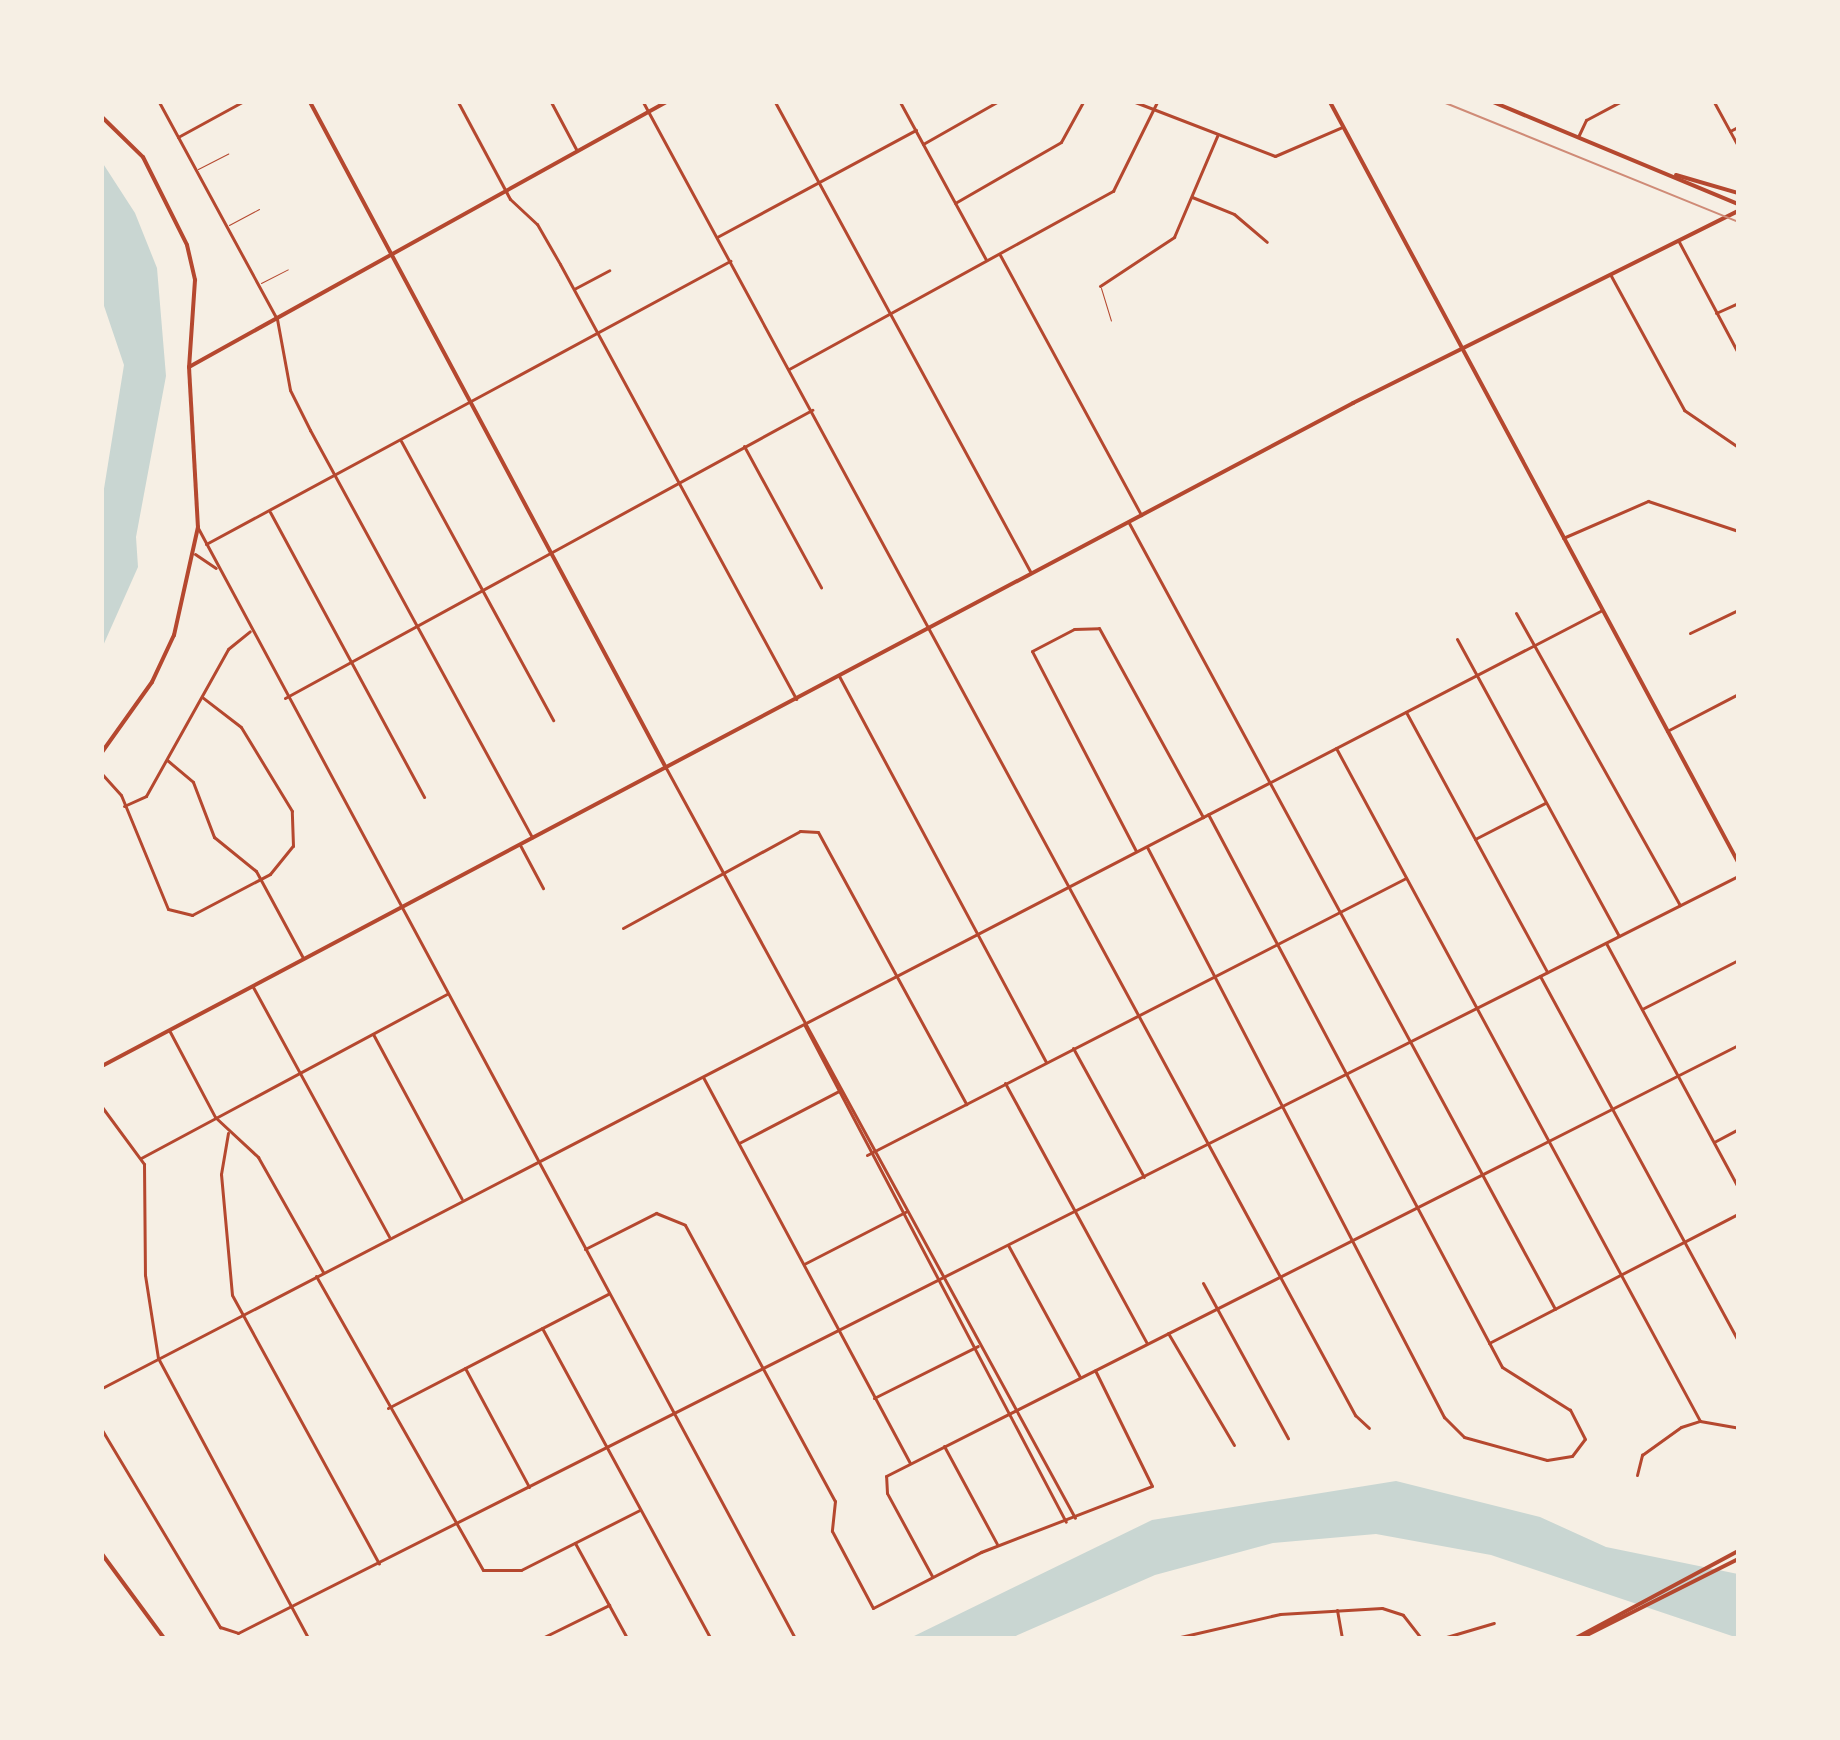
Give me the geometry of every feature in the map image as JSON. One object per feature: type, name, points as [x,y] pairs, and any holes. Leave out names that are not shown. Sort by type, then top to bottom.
[{"type":"street","points":[[159,102],[277,319],[290,390],[532,838]]},
{"type":"street","points":[[178,137],[242,102]]},
{"type":"street","points":[[310,102],[469,406],[1075,1518]]},
{"type":"street","points":[[458,102],[506,191],[537,224],[574,289],[796,699]]},
{"type":"street","points":[[551,102],[577,151]]},
{"type":"street","points":[[643,102],[1281,1276],[1369,1428]]},
{"type":"street","points":[[189,367],[666,102]]},
{"type":"street","points":[[775,102],[1032,574]]},
{"type":"street","points":[[900,102],[987,262]]},
{"type":"street","points":[[923,144],[997,102]]},
{"type":"street","points":[[955,203],[1061,142],[1083,102]]},
{"type":"street","points":[[1135,102],[1217,136],[1281,156],[1343,127]]},
{"type":"street","points":[[789,369],[1113,191],[1157,102]]},
{"type":"street","points":[[1330,102],[1738,862]]},
{"type":"street","points":[[1493,102],[1673,174],[1738,204]]},
{"type":"street","points":[[1578,137],[1586,120],[1620,102]]},
{"type":"street","points":[[1714,102],[1738,146]]},
{"type":"street","points":[[102,117],[143,157],[187,245],[195,280],[189,367],[198,527],[195,554],[164,659],[102,752]]},
{"type":"street","points":[[1730,131],[1738,127]]},
{"type":"street","points":[[717,237],[916,130]]},
{"type":"street","points":[[1100,286],[1161,251],[1192,197],[1217,136]]},
{"type":"street","points":[[1673,174],[1738,193]]},
{"type":"street","points":[[1192,197],[1234,214],[1267,242]]},
{"type":"street","points":[[102,1066],[1461,347],[1738,211]]},
{"type":"street","points":[[1678,240],[1738,353]]},
{"type":"street","points":[[1000,255],[1141,516]]},
{"type":"street","points":[[206,544],[469,406],[730,261]]},
{"type":"street","points":[[574,289],[609,270]]},
{"type":"street","points":[[1610,274],[1684,410],[1738,447]]},
{"type":"street","points":[[1716,313],[1738,303]]},
{"type":"street","points":[[285,698],[812,410]]},
{"type":"street","points":[[401,441],[553,720]]},
{"type":"street","points":[[744,446],[821,587]]},
{"type":"street","points":[[1563,538],[1648,501],[1738,531]]},
{"type":"street","points":[[269,510],[424,797]]},
{"type":"street","points":[[1129,523],[1555,1309]]},
{"type":"street","points":[[198,527],[216,568],[285,698],[795,1638]]},
{"type":"street","points":[[195,554],[216,568]]},
{"type":"street","points":[[102,1388],[1602,610]]},
{"type":"street","points":[[1690,633],[1738,610]]},
{"type":"street","points":[[1516,613],[1680,905]]},
{"type":"street","points":[[1136,851],[1032,651],[1094,624],[1203,817]]},
{"type":"street","points":[[124,806],[146,796],[228,649],[250,631]]},
{"type":"street","points":[[1457,639],[1619,936]]},
{"type":"street","points":[[839,676],[1046,1062]]},
{"type":"street","points":[[1667,731],[1738,694]]},
{"type":"street","points":[[102,774],[124,806],[168,909],[192,915],[261,879],[293,846],[292,811],[241,727],[202,697]]},
{"type":"street","points":[[1406,712],[1547,972]]},
{"type":"street","points":[[1336,748],[1700,1421]]},
{"type":"street","points":[[167,760],[193,782],[214,837],[261,879],[303,960]]},
{"type":"street","points":[[1475,839],[1545,803]]},
{"type":"street","points":[[1147,845],[1286,1105],[1348,1242],[1457,1432],[1563,1459],[1585,1439],[1570,1410],[1555,1395],[1516,1381],[1489,1343],[1208,814]]},
{"type":"street","points":[[623,928],[721,871],[773,845],[807,829],[818,832],[966,1104]]},
{"type":"street","points":[[520,845],[543,888]]},
{"type":"street","points":[[102,1430],[153,1523],[220,1627],[233,1635],[1738,876]]},
{"type":"street","points":[[867,1155],[1279,946],[1406,878]]},
{"type":"street","points":[[1606,943],[1738,1187]]},
{"type":"street","points":[[1642,1009],[1738,960]]},
{"type":"street","points":[[1540,976],[1738,1340]]},
{"type":"street","points":[[253,987],[390,1238]]},
{"type":"street","points":[[141,1158],[447,994]]},
{"type":"street","points":[[804,1024],[834,1094],[1066,1522]]},
{"type":"street","points":[[169,1030],[215,1117],[228,1133],[258,1157],[323,1272]]},
{"type":"street","points":[[373,1034],[462,1200]]},
{"type":"street","points":[[932,1576],[883,1480],[910,1463],[1738,1045]]},
{"type":"street","points":[[1073,1048],[1144,1177]]},
{"type":"street","points":[[703,1077],[910,1463]]},
{"type":"street","points":[[1005,1083],[1147,1344]]},
{"type":"street","points":[[739,1143],[841,1090]]},
{"type":"street","points":[[102,1107],[141,1158],[145,1275],[158,1358],[308,1638]]},
{"type":"street","points":[[1714,1142],[1738,1129]]},
{"type":"street","points":[[228,1133],[221,1141],[225,1269],[242,1314],[379,1563]]},
{"type":"street","points":[[804,1264],[907,1211]]},
{"type":"street","points":[[585,1249],[656,1213],[679,1219],[835,1501],[832,1531],[873,1608],[998,1545],[1066,1522],[1152,1486],[1153,1476],[1095,1370]]},
{"type":"street","points":[[1489,1343],[1738,1214]]},
{"type":"street","points":[[1008,1245],[1080,1377]]},
{"type":"street","points":[[316,1276],[474,1563],[491,1573],[510,1574],[640,1510]]},
{"type":"street","points":[[1203,1283],[1214,1310],[1288,1438]]},
{"type":"street","points":[[388,1408],[608,1294]]},
{"type":"street","points":[[542,1328],[710,1638]]},
{"type":"street","points":[[1168,1333],[1234,1445]]},
{"type":"street","points":[[874,1398],[979,1345]]},
{"type":"street","points":[[465,1368],[529,1487]]},
{"type":"street","points":[[1637,1475],[1642,1455],[1662,1436],[1700,1421],[1738,1428]]},
{"type":"street","points":[[944,1446],[998,1545]]},
{"type":"street","points":[[575,1543],[627,1638]]},
{"type":"street","points":[[1578,1638],[1626,1609],[1738,1551]]},
{"type":"street","points":[[102,1554],[164,1638]]},
{"type":"street","points":[[1578,1638],[1738,1559]]},
{"type":"street","points":[[542,1638],[609,1605]]},
{"type":"street","points":[[1176,1638],[1280,1614],[1337,1610],[1394,1611],[1421,1638]]},
{"type":"street","points":[[1337,1610],[1342,1638]]},
{"type":"street","points":[[1443,1638],[1494,1623]]},
{"type":"street","points":[[394,1638],[446,1638]]},
{"type":"lane","points":[[196,170],[228,154]]},
{"type":"lane","points":[[227,227],[259,209]]},
{"type":"lane","points":[[258,284],[288,269]]},
{"type":"lane","points":[[1100,286],[1111,320]]},
{"type":"shaded area","points":[[102,162],[135,213],[157,268],[166,376],[136,537],[138,567],[102,648],[102,501],[124,365],[102,300]]},
{"type":"shaded area","points":[[1396,1481],[1540,1517],[1606,1547],[1738,1574],[1738,1638],[1491,1555],[1376,1534],[1273,1543],[1155,1575],[1011,1638],[910,1638],[1152,1520]]},
{"type":"railway","points":[[1443,102],[1738,222]]}]
